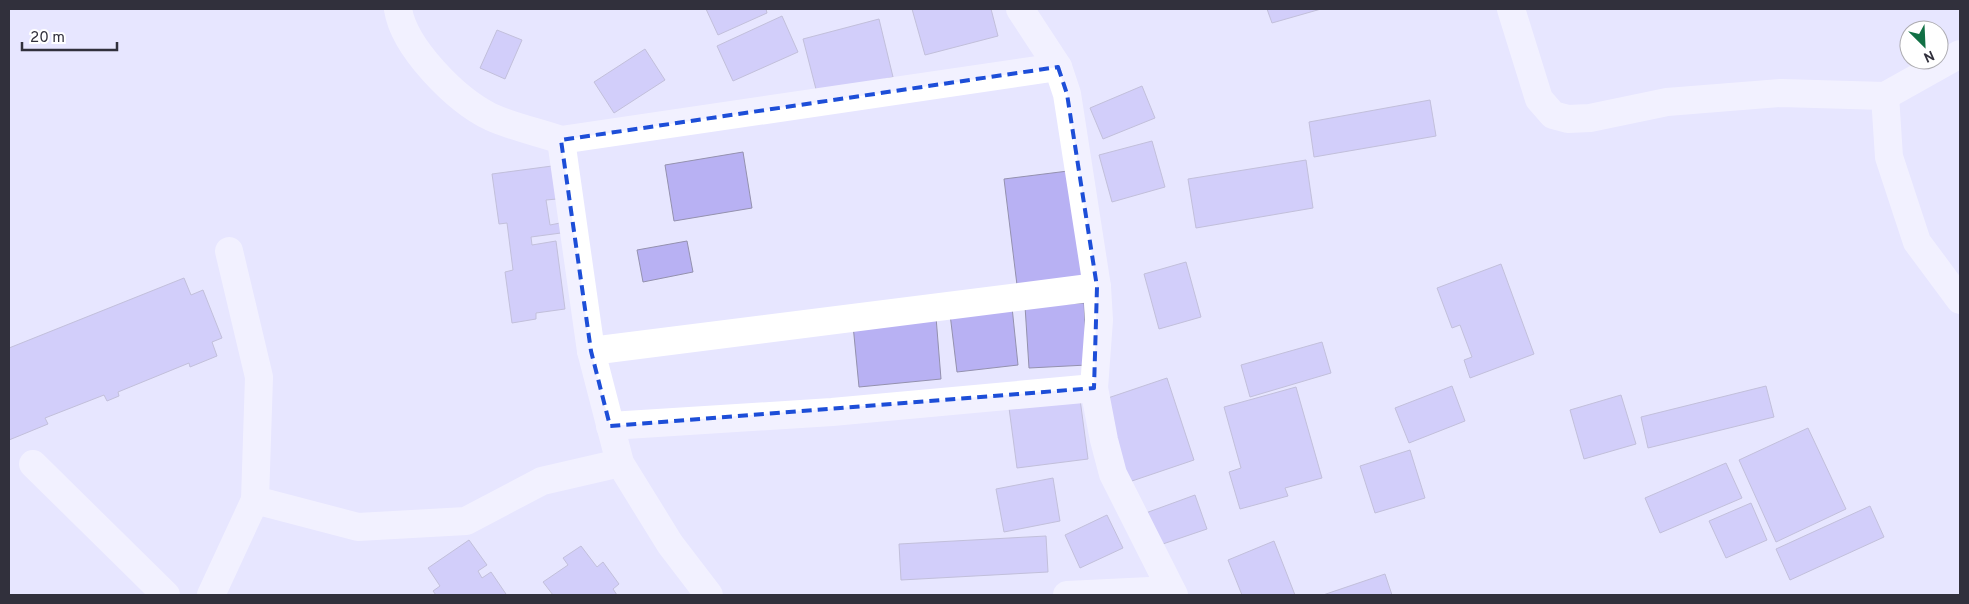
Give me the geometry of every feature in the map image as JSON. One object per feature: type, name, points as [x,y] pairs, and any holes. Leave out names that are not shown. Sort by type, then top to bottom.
[{"type":"street","points":[[398,9],[419,57],[451,88],[490,116],[561,140],[1058,67]]},
{"type":"street","points":[[1020,9],[1058,67],[1067,94],[1097,287],[1099,320],[1094,388],[1104,440],[1113,474],[1172,592],[1066,595]]},
{"type":"street","points":[[1511,9],[1539,99],[1553,115],[1568,119],[1590,118],[1667,102],[1781,93],[1885,96],[1960,54]]},
{"type":"street","points":[[1885,96],[1889,157],[1916,242],[1960,300]]},
{"type":"street","points":[[561,140],[591,351],[620,463],[670,544],[709,595]]},
{"type":"street","points":[[211,595],[256,500],[259,377],[229,250]]},
{"type":"street","points":[[591,351],[1097,287]]},
{"type":"street","points":[[610,426],[832,412],[1094,388]]},
{"type":"street","points":[[256,500],[358,528],[466,521],[542,480],[620,463]]},
{"type":"street","points":[[33,464],[166,595]]},
{"type":"highlighted area","points":[[1058,67],[1067,94],[1097,287],[1094,388],[610,426],[591,351],[561,140]]},
{"type":"building","points":[[706,9],[766,9],[767,13],[718,35]]},
{"type":"building","points":[[912,9],[991,9],[998,36],[925,55]]},
{"type":"building","points":[[1267,9],[1321,9],[1272,23]]},
{"type":"building","points":[[782,16],[798,52],[733,81],[717,46]]},
{"type":"building","points":[[879,19],[893,77],[818,97],[803,39]]},
{"type":"building","points":[[497,30],[522,40],[505,79],[480,68]]},
{"type":"building","points":[[645,49],[665,80],[614,113],[594,82]]},
{"type":"building","points":[[1142,86],[1155,118],[1103,139],[1090,108]]},
{"type":"building","points":[[1430,100],[1436,136],[1314,157],[1309,122]]},
{"type":"building","points":[[1152,141],[1165,187],[1112,202],[1099,155]]},
{"type":"building","points":[[743,152],[752,208],[674,221],[665,165]]},
{"type":"building","points":[[1306,160],[1313,208],[1196,228],[1188,179]]},
{"type":"building","points":[[552,166],[557,199],[546,200],[550,225],[560,223],[561,233],[531,237],[532,245],[556,241],[565,309],[536,313],[536,319],[512,323],[505,272],[513,270],[507,223],[499,224],[492,174]]},
{"type":"building","points":[[1076,170],[1088,277],[1017,285],[1004,179]]},
{"type":"building","points":[[687,241],[693,272],[643,282],[637,250]]},
{"type":"building","points":[[1186,262],[1201,317],[1159,329],[1144,274]]},
{"type":"building","points":[[1501,264],[1534,354],[1470,378],[1464,360],[1472,357],[1460,325],[1452,328],[1437,288]]},
{"type":"building","points":[[184,278],[191,295],[203,290],[222,338],[212,342],[217,356],[190,367],[189,363],[118,392],[119,396],[107,401],[104,395],[45,418],[48,424],[9,440],[9,348]]},
{"type":"building","points":[[1084,303],[1087,365],[1029,368],[1025,306]]},
{"type":"building","points":[[1012,307],[1018,365],[957,372],[950,314]]},
{"type":"building","points":[[936,317],[941,379],[859,387],[853,325]]},
{"type":"building","points":[[1322,342],[1331,373],[1250,397],[1241,365]]},
{"type":"building","points":[[1167,378],[1194,460],[1129,482],[1102,400]]},
{"type":"building","points":[[1452,386],[1465,421],[1409,443],[1395,408]]},
{"type":"building","points":[[1766,386],[1774,417],[1648,448],[1641,417]]},
{"type":"building","points":[[1296,387],[1322,478],[1285,488],[1288,496],[1240,509],[1229,472],[1241,468],[1224,407]]},
{"type":"building","points":[[1621,395],[1636,444],[1584,459],[1570,410]]},
{"type":"building","points":[[1080,399],[1088,459],[1017,468],[1009,408]]},
{"type":"building","points":[[1808,428],[1846,509],[1776,542],[1739,460]]},
{"type":"building","points":[[1410,450],[1425,498],[1375,513],[1360,466]]},
{"type":"building","points":[[1726,463],[1742,498],[1660,533],[1645,498]]},
{"type":"building","points":[[1053,478],[1060,521],[1004,532],[996,489]]},
{"type":"building","points":[[1195,495],[1207,529],[1154,547],[1143,514]]},
{"type":"building","points":[[1751,503],[1767,540],[1726,558],[1709,521]]},
{"type":"building","points":[[1870,506],[1884,537],[1790,580],[1776,549]]},
{"type":"building","points":[[1107,515],[1123,548],[1080,568],[1065,535]]},
{"type":"building","points":[[1046,536],[1048,572],[901,580],[899,544]]},
{"type":"building","points":[[469,540],[487,565],[478,571],[482,578],[491,572],[506,594],[436,595],[433,591],[440,586],[428,568]]},
{"type":"building","points":[[1274,541],[1295,595],[1242,595],[1228,560]]},
{"type":"building","points":[[581,546],[597,567],[603,562],[619,584],[613,589],[617,595],[553,595],[543,582],[568,565],[563,558]]},
{"type":"building","points":[[1385,574],[1392,595],[1323,595]]}]
